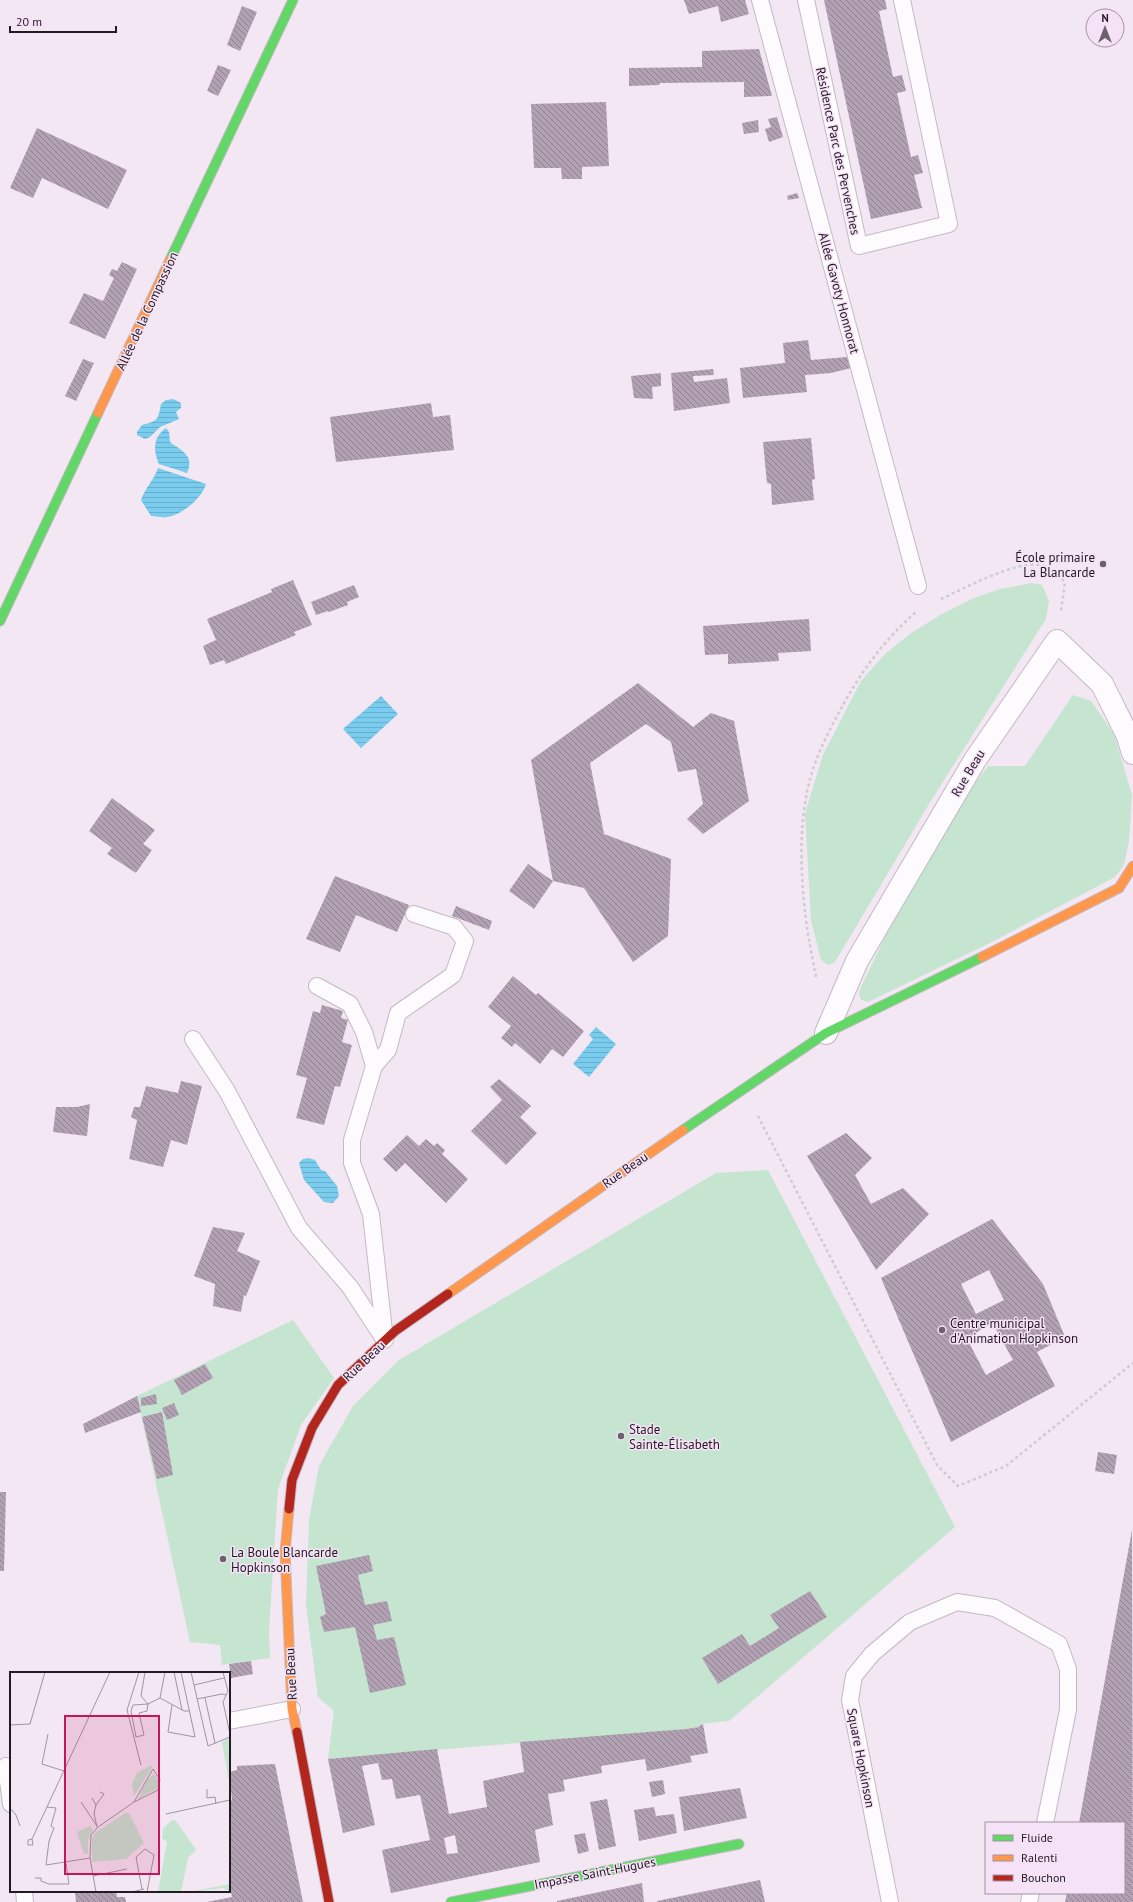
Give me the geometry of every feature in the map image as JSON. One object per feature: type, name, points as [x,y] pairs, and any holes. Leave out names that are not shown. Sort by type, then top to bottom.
[{"type":"street","name":"Allée de la Compassion","points":[[0,622],[293,0]]},
{"type":"street","points":[[1057,641],[1102,684],[1127,734],[1133,753]]},
{"type":"street","name":"Rue Beau","points":[[826,1033],[857,961],[975,760],[1057,641]]},
{"type":"street","name":"Rue Beau","points":[[329,1902],[292,1709],[285,1552],[292,1480],[312,1428],[338,1385],[395,1331],[744,1088],[826,1033],[985,956],[1119,888],[1133,866]]},
{"type":"street","name":"Impasse Saint-Hugues","points":[[451,1902],[739,1844]]},
{"type":"lane","name":"Allée Gavoty Honnorat","points":[[760,0],[918,586]]},
{"type":"lane","name":"Résidence Parc des Pervenches","points":[[806,0],[859,246],[949,224],[902,0]]},
{"type":"lane","points":[[385,1340],[372,1214],[352,1163],[352,1140],[374,1066],[388,1050],[398,1013],[453,975],[465,941],[454,927],[414,914]]},
{"type":"lane","points":[[317,986],[350,1004],[364,1032],[374,1066]]},
{"type":"lane","points":[[193,1039],[227,1091],[299,1228],[350,1287],[385,1340]]},
{"type":"lane","name":"Square Hopkinson","points":[[890,1902],[850,1700],[854,1676],[872,1654],[910,1622],[957,1602],[995,1608],[1059,1644],[1068,1669],[1068,1710],[1045,1822]]},
{"type":"lane","points":[[230,1721],[292,1709]]},
{"type":"lane","points":[[6,1766],[10,1796]]},
{"type":"lane","points":[[24,1892],[25,1902]]},
{"type":"path","points":[[936,602],[998,573],[1018,567],[1038,565],[1053,570],[1065,582],[1057,641]]},
{"type":"path","points":[[817,980],[805,912],[802,865],[804,811],[811,776],[823,744],[858,678],[902,624],[917,611]]},
{"type":"path","points":[[744,1088],[937,1465],[958,1486],[1006,1466],[1133,1363]]},
{"type":"green space","points":[[1032,583],[1042,585],[1049,601],[1046,619],[932,799],[835,962],[828,965],[821,960],[811,920],[805,813],[823,755],[861,681],[885,654],[911,633],[942,614],[974,598],[1000,589]]},
{"type":"green space","points":[[1073,695],[1091,701],[1114,734],[1132,795],[1129,841],[1124,865],[1115,877],[990,943],[868,1002],[861,1000],[859,995],[860,989],[899,908],[945,825],[988,766],[1025,766]]},
{"type":"green space","name":"Stade Sainte-Élisabeth","points":[[768,1170],[955,1527],[729,1721],[700,1724],[699,1727],[686,1729],[328,1759],[334,1711],[318,1697],[306,1605],[309,1520],[319,1466],[353,1406],[399,1360],[716,1173]]},
{"type":"green space","name":"La Boule Blancarde Hopkinson","points":[[293,1320],[334,1378],[301,1425],[278,1489],[269,1630],[270,1658],[222,1665],[220,1645],[190,1642],[137,1396]]},
{"type":"water","points":[[173,399],[181,403],[181,408],[176,412],[179,419],[160,427],[150,437],[145,439],[137,435],[137,432],[142,425],[154,421],[158,417],[161,404],[166,400]]},
{"type":"water","points":[[166,428],[169,432],[170,442],[183,451],[188,458],[189,467],[187,473],[159,464],[155,444],[159,435]]},
{"type":"water","points":[[158,468],[206,484],[196,500],[179,513],[173,516],[165,517],[151,516],[141,500]]},
{"type":"water","points":[[381,696],[398,714],[361,748],[343,729]]},
{"type":"water","points":[[596,1027],[616,1044],[589,1077],[573,1064],[593,1039],[589,1035]]},
{"type":"water","points":[[309,1158],[315,1160],[321,1170],[325,1171],[337,1186],[339,1196],[333,1203],[324,1202],[304,1180],[299,1163],[303,1159]]},
{"type":"building","points":[[684,0],[745,0],[749,14],[721,22],[718,6],[689,14]]},
{"type":"building","points":[[824,0],[885,0],[887,9],[879,11],[893,77],[902,75],[906,91],[897,93],[911,157],[918,155],[923,173],[914,175],[922,208],[871,219]]},
{"type":"building","points":[[242,6],[257,12],[240,51],[227,45]]},
{"type":"building","points":[[759,49],[772,96],[744,97],[744,82],[660,83],[659,85],[629,86],[629,68],[702,67],[702,51]]},
{"type":"building","points":[[218,65],[231,70],[218,96],[207,91]]},
{"type":"building","points":[[606,102],[609,166],[582,167],[582,179],[562,179],[561,168],[534,168],[531,104]]},
{"type":"building","points":[[777,117],[783,137],[769,142],[765,129],[771,127],[768,119]]},
{"type":"building","points":[[758,120],[759,132],[744,134],[742,123]]},
{"type":"building","points":[[37,128],[127,170],[108,209],[42,178],[33,198],[10,188]]},
{"type":"building","points":[[797,193],[799,198],[788,200],[787,196]]},
{"type":"building","points":[[122,262],[137,269],[105,339],[69,323],[84,293],[103,301],[114,278],[109,275],[112,269],[117,271]]},
{"type":"building","points":[[808,340],[811,360],[847,357],[851,368],[831,373],[805,375],[807,392],[743,398],[740,368],[785,363],[783,343]]},
{"type":"building","points":[[83,359],[94,363],[76,401],[65,396]]},
{"type":"building","points":[[713,369],[714,375],[693,376],[694,382],[727,378],[730,403],[674,411],[671,373]]},
{"type":"building","points":[[661,373],[661,386],[652,387],[653,399],[634,398],[631,376]]},
{"type":"building","points":[[431,403],[433,417],[450,415],[454,450],[336,462],[330,417]]},
{"type":"building","points":[[811,438],[815,479],[812,480],[814,500],[772,505],[771,484],[767,483],[763,442]]},
{"type":"building","points":[[293,580],[312,625],[294,632],[296,635],[226,664],[224,660],[210,665],[203,646],[216,640],[207,619],[272,592],[271,589]]},
{"type":"building","points":[[354,585],[359,597],[347,602],[348,605],[316,615],[311,602]]},
{"type":"building","points":[[809,619],[811,651],[778,653],[779,661],[728,664],[728,654],[705,655],[703,626]]},
{"type":"building","points":[[638,683],[693,727],[711,713],[734,721],[749,801],[703,834],[687,819],[703,804],[696,769],[678,772],[671,742],[646,724],[590,763],[604,834],[671,859],[668,936],[633,962],[584,888],[553,881],[531,760]]},
{"type":"building","points":[[112,798],[155,830],[143,844],[152,850],[136,873],[107,854],[112,848],[89,831]]},
{"type":"building","points":[[528,864],[553,881],[534,909],[509,891]]},
{"type":"building","points":[[335,876],[409,905],[397,932],[356,915],[340,952],[306,939]]},
{"type":"building","points":[[456,906],[492,921],[489,930],[452,916]]},
{"type":"building","points":[[513,976],[536,995],[538,993],[584,1031],[563,1057],[552,1049],[540,1064],[515,1043],[512,1047],[501,1038],[511,1026],[488,1007]]},
{"type":"building","points":[[322,1005],[343,1011],[341,1018],[348,1020],[342,1042],[352,1045],[340,1087],[335,1086],[324,1125],[296,1118],[307,1078],[296,1075],[313,1011],[320,1013]]},
{"type":"building","points":[[499,1079],[531,1106],[520,1117],[537,1133],[506,1165],[471,1131],[502,1100],[490,1087]]},
{"type":"building","points":[[181,1081],[202,1086],[187,1145],[171,1140],[163,1167],[129,1159],[137,1120],[131,1117],[134,1107],[140,1107],[146,1086],[178,1093]]},
{"type":"building","points":[[90,1104],[87,1136],[53,1132],[56,1107],[77,1107]]},
{"type":"building","points":[[846,1133],[872,1158],[855,1175],[871,1204],[903,1188],[929,1214],[876,1270],[807,1156]]},
{"type":"building","points":[[407,1135],[419,1146],[426,1139],[434,1146],[437,1143],[445,1150],[442,1154],[468,1179],[446,1203],[405,1163],[396,1172],[383,1159]]},
{"type":"building","name":"Centre municipal d'Animation Hopkinson","points":[[992,1219],[1043,1284],[1065,1337],[1037,1352],[1055,1386],[951,1442],[881,1278]],"holes":[[[989,1270],[1004,1300],[976,1314],[961,1284]],[[992,1322],[1013,1360],[986,1375],[967,1339]]]},
{"type":"building","points":[[213,1227],[245,1233],[237,1251],[260,1261],[246,1296],[244,1295],[241,1312],[213,1306],[215,1284],[194,1276]]},
{"type":"building","points":[[205,1364],[213,1378],[182,1395],[174,1380]]},
{"type":"building","points":[[156,1394],[157,1404],[141,1406],[141,1398]]},
{"type":"building","points":[[137,1396],[141,1412],[85,1433],[83,1424]]},
{"type":"building","points":[[174,1403],[179,1415],[167,1420],[162,1408]]},
{"type":"building","points":[[162,1412],[173,1475],[157,1479],[142,1417]]},
{"type":"building","points":[[1098,1452],[1117,1455],[1114,1474],[1095,1471]]},
{"type":"building","points":[[0,1492],[6,1492],[4,1571],[0,1571]]},
{"type":"building","points":[[1132,1530],[1133,1902],[1065,1902],[1067,1894],[1125,1894],[1125,1822],[1079,1822]]},
{"type":"building","points":[[369,1555],[373,1571],[358,1575],[365,1605],[387,1601],[392,1621],[373,1625],[377,1640],[394,1637],[406,1685],[370,1693],[355,1627],[324,1632],[320,1617],[326,1614],[316,1566]]},
{"type":"building","points":[[810,1591],[827,1617],[718,1684],[702,1658],[742,1634],[750,1646],[779,1628],[770,1615]]},
{"type":"building","points":[[251,1661],[253,1674],[231,1678],[229,1664]]},
{"type":"building","points":[[703,1724],[708,1753],[690,1756],[692,1762],[647,1771],[645,1759],[601,1766],[602,1773],[563,1780],[565,1791],[548,1794],[553,1825],[535,1830],[540,1862],[391,1893],[382,1850],[430,1840],[420,1795],[396,1799],[392,1779],[382,1780],[378,1763],[362,1766],[375,1825],[343,1833],[328,1759],[437,1749],[449,1814],[487,1807],[483,1781],[524,1772],[520,1742],[686,1729],[699,1727]],"holes":[[[455,1835],[458,1853],[447,1854],[444,1838]]]},
{"type":"building","points":[[275,1764],[303,1902],[207,1902],[232,1897],[230,1887],[230,1801],[232,1800],[230,1772],[237,1770],[237,1766]]},
{"type":"building","points":[[663,1780],[665,1794],[652,1797],[649,1782]]},
{"type":"building","points":[[740,1788],[747,1818],[684,1831],[679,1797]]},
{"type":"building","points":[[607,1799],[616,1846],[599,1850],[590,1802]]},
{"type":"building","points":[[654,1807],[656,1816],[674,1814],[677,1833],[639,1841],[634,1810]]},
{"type":"building","points":[[585,1833],[589,1851],[578,1854],[574,1835]]},
{"type":"building","points":[[760,1880],[765,1902],[657,1902],[657,1901]]},
{"type":"building","points":[[642,1883],[644,1902],[557,1902],[557,1901]]},
{"type":"building","points":[[75,1892],[116,1892],[117,1897],[125,1897],[126,1902],[76,1902]]},
{"type":"traffic: fast","points":[[170,260],[293,0]]},
{"type":"traffic: fast","points":[[0,621],[98,413]]},
{"type":"traffic: fast","points":[[683,1130],[826,1033],[982,957]]},
{"type":"traffic: fast","points":[[451,1902],[739,1844]]},
{"type":"traffic: slow","points":[[98,413],[170,260]]},
{"type":"traffic: slow","points":[[982,957],[1119,888],[1133,866]]},
{"type":"traffic: slow","points":[[448,1294],[683,1130]]},
{"type":"traffic: slow","points":[[289,1509],[285,1552],[292,1709],[297,1732]]},
{"type":"traffic: jam","points":[[289,1509],[292,1480],[312,1428],[338,1385],[395,1331],[448,1294]]},
{"type":"traffic: jam","points":[[297,1732],[329,1902]]},
{"type":"place","name":"École primaire La Blancarde","points":[[1103,564]]},
{"type":"place","name":"Centre municipal d'Animation Hopkinson","points":[[942,1330]]},
{"type":"place","name":"Stade Sainte-Élisabeth","points":[[621,1436]]},
{"type":"place","name":"La Boule Blancarde Hopkinson","points":[[223,1559]]}]
